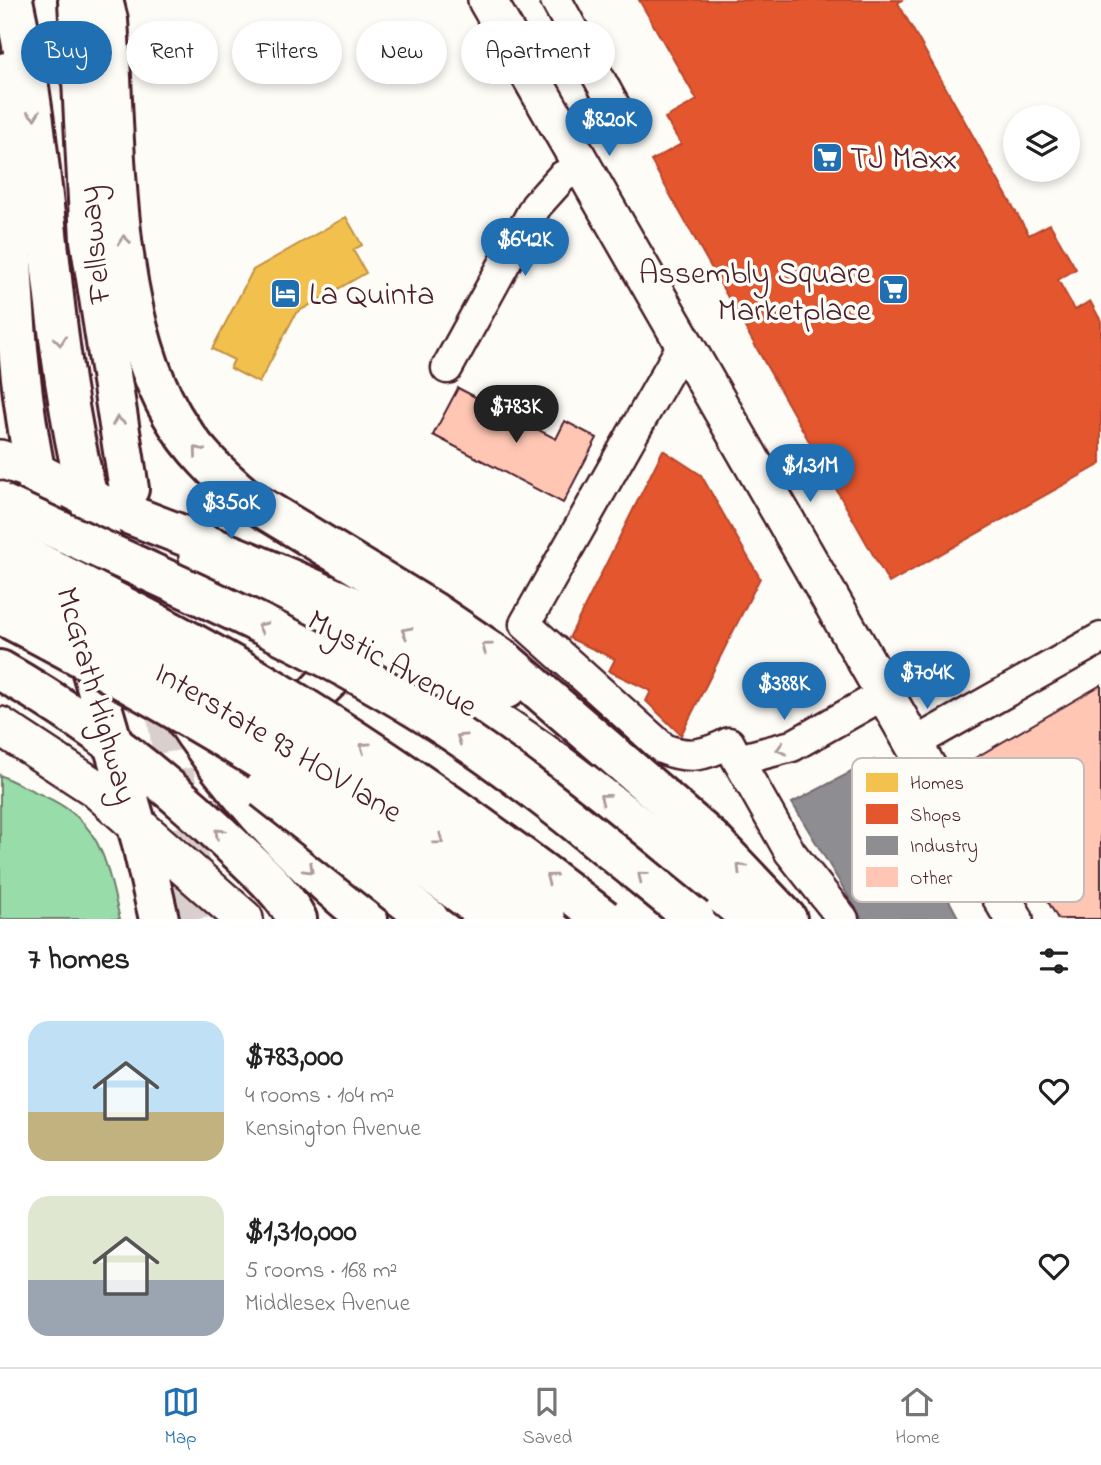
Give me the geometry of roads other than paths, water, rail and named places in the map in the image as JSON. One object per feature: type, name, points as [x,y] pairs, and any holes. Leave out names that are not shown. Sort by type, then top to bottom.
[{"type":"highway","points":[[4,0],[5,194],[20,364],[17,465]]},
{"type":"highway","points":[[13,0],[30,77],[69,408],[89,499],[120,589],[166,690],[199,740],[272,831],[310,870],[368,919]]},
{"type":"highway","name":"Fellsway","points":[[78,0],[90,240],[129,489]]},
{"type":"highway","points":[[103,0],[108,20],[123,231],[133,302],[152,373],[172,416],[188,439],[224,480],[246,498],[432,611],[504,660],[736,863],[787,919]]},
{"type":"highway","points":[[0,409],[20,364]]},
{"type":"highway","name":"McGrath Highway","points":[[17,465],[114,746],[159,919]]},
{"type":"highway","points":[[89,499],[291,578],[408,632],[550,718],[668,803]]},
{"type":"highway","points":[[0,503],[261,627],[408,704],[544,797],[695,919]]},
{"type":"highway","points":[[0,543],[139,614],[276,691],[467,817],[604,919]]},
{"type":"highway","name":"Interstate 93 HOV lane","points":[[0,582],[207,692],[276,733],[410,819],[546,919]]},
{"type":"highway","points":[[0,614],[123,682],[317,796],[395,847],[494,919]]},
{"type":"highway","points":[[272,831],[265,812],[264,792],[272,764],[291,727],[314,696],[337,674],[360,661],[387,656]]},
{"type":"highway","points":[[0,670],[114,746],[220,833],[283,897],[298,919]]},
{"type":"highway","points":[[123,682],[363,865],[429,919]]},
{"type":"main road","points":[[486,0],[921,758]]},
{"type":"main road","name":"Mystic Avenue","points":[[17,465],[89,499],[387,656],[473,706],[564,768],[751,919]]},
{"type":"main road","points":[[0,726],[70,770],[244,919]]},
{"type":"main road","points":[[1004,902],[1014,919]]},
{"type":"street","points":[[556,0],[623,122]]},
{"type":"street","points":[[447,368],[536,206],[562,177],[580,166]]},
{"type":"street","points":[[684,343],[525,624],[664,749],[680,756],[698,755],[729,743],[790,852],[843,919]]},
{"type":"street","points":[[913,744],[1099,642]]},
{"type":"street","points":[[745,771],[884,694]]},
{"type":"tunnel","points":[[129,489],[199,919]]},
{"type":"place","name":"TJ Maxx","points":[[827,157]]},
{"type":"place","name":"Assembly Square Marketplace","points":[[894,290]]},
{"type":"place","name":"La Quinta","points":[[286,293]]}]
